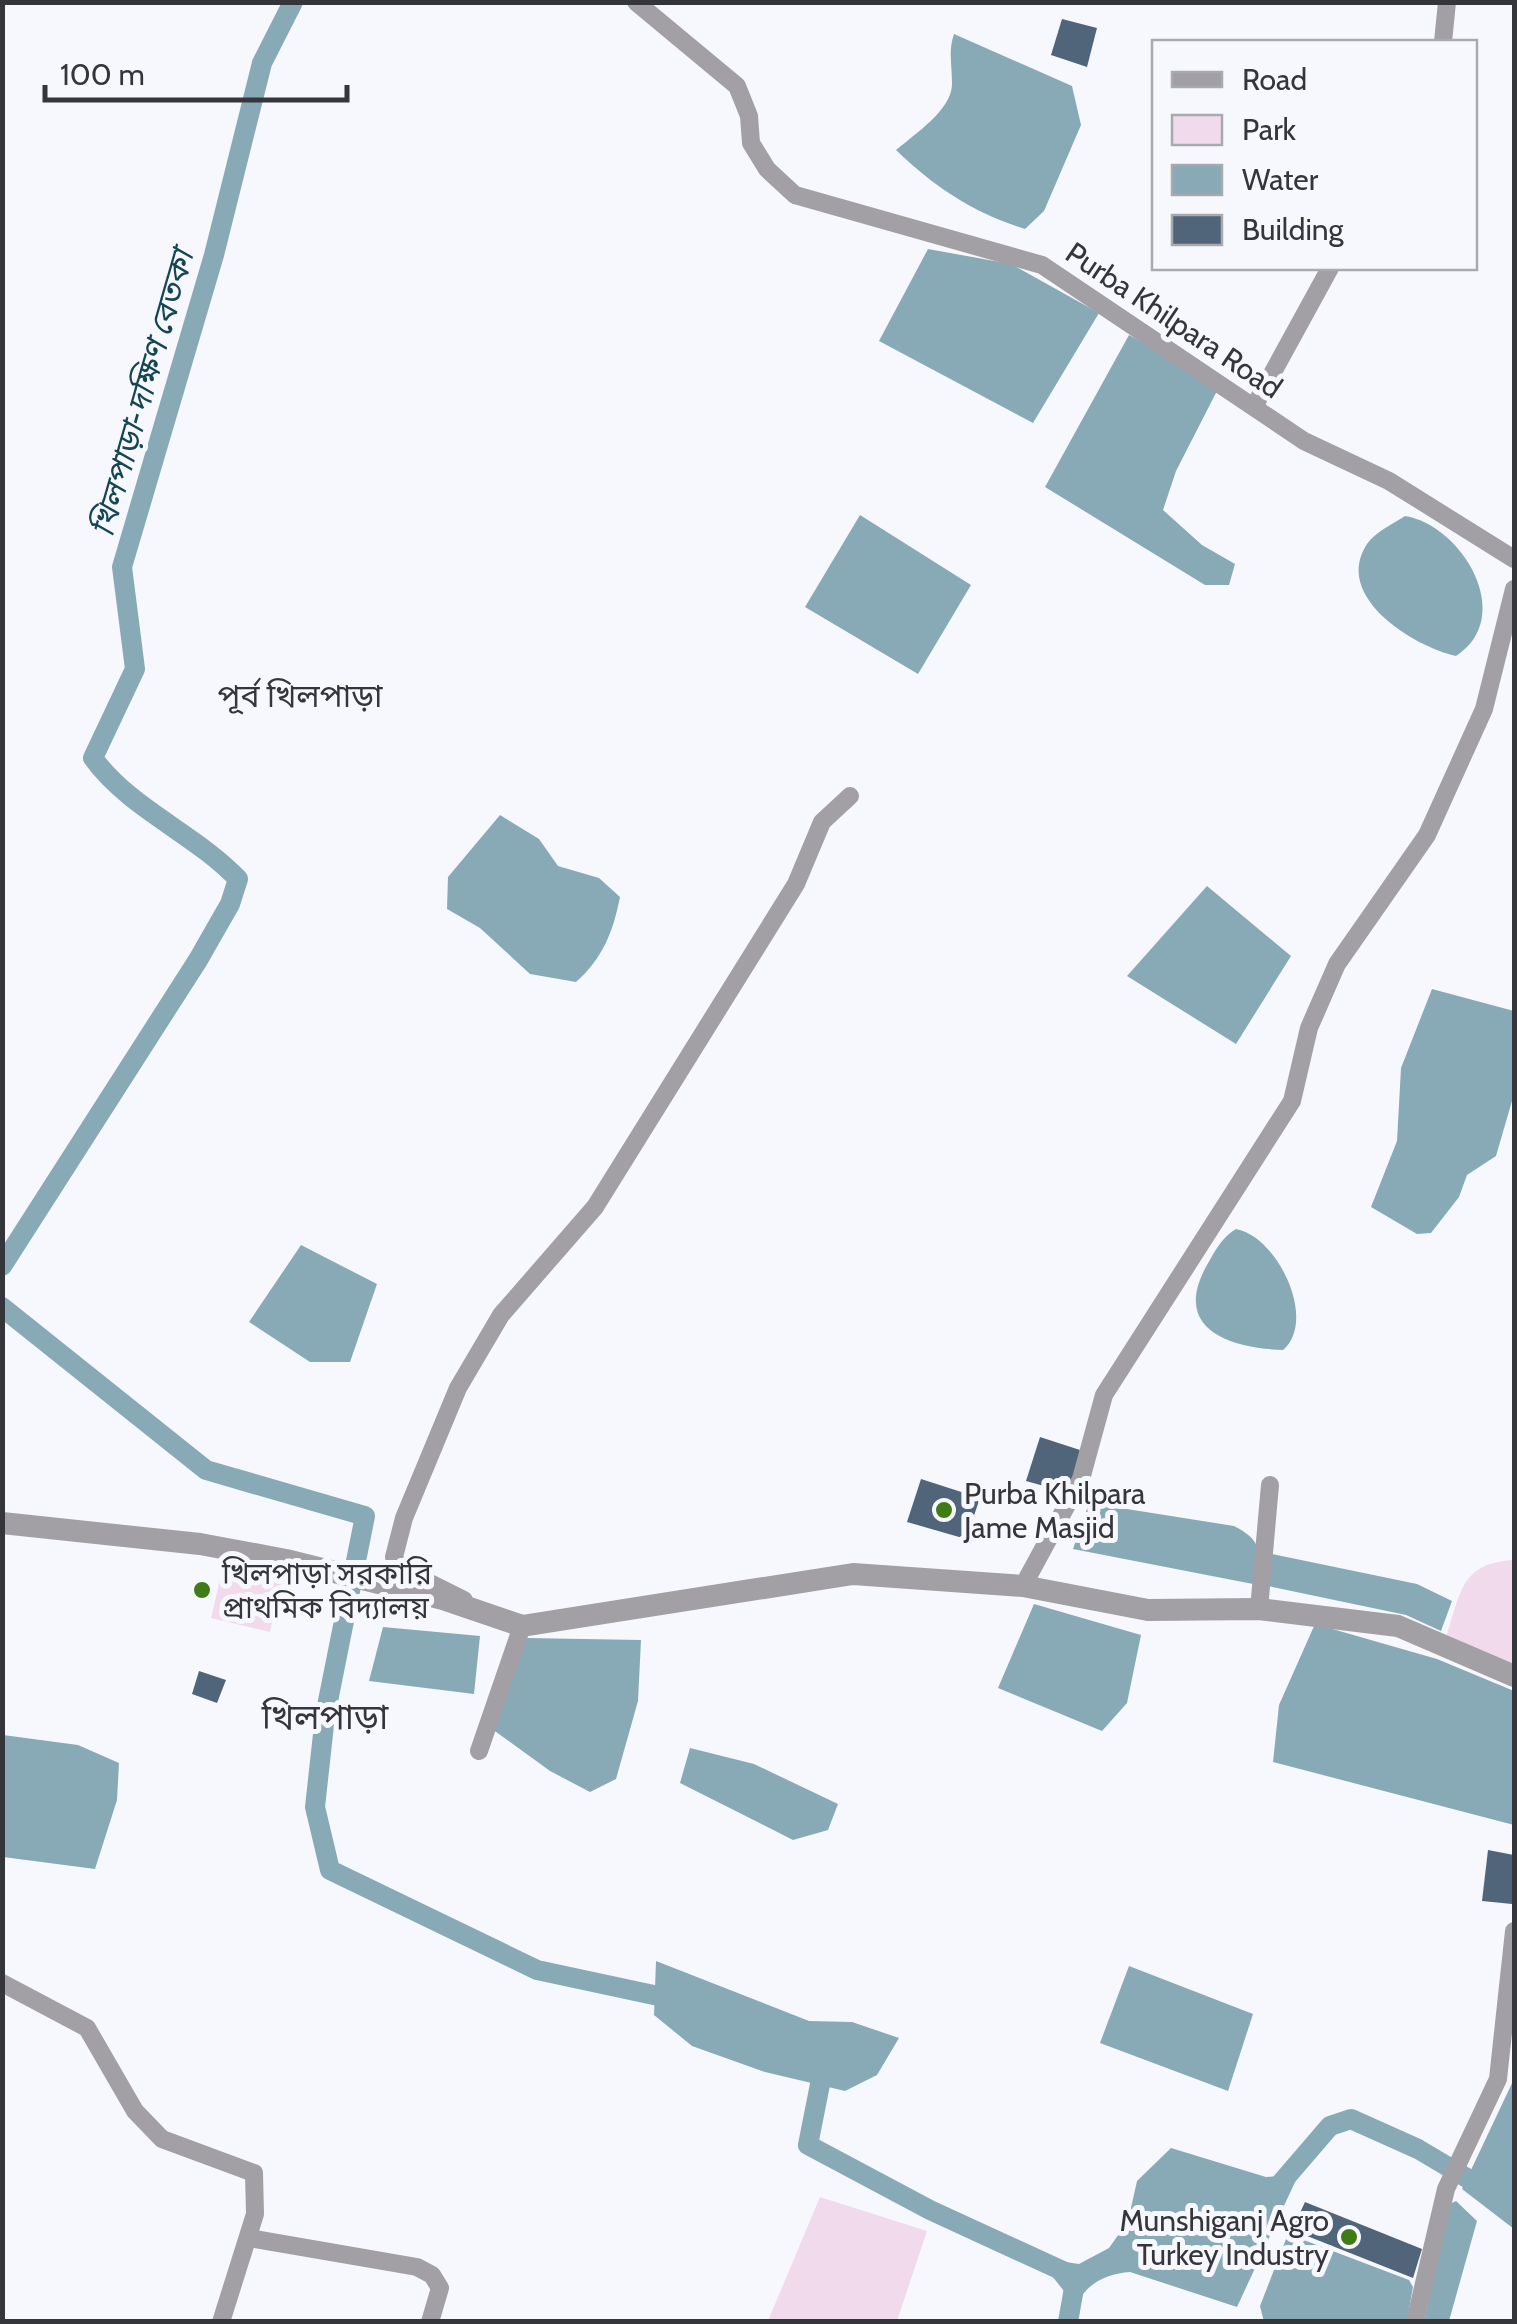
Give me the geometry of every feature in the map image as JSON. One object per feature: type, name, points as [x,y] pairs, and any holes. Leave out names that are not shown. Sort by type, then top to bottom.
[{"type":"street","name":"Purba Khilpara Road","points":[[636,2],[737,86],[750,116],[751,143],[767,169],[795,195],[1042,265],[1304,441],[1389,481],[1514,559]]},
{"type":"street","points":[[1443,40],[1447,2]]},
{"type":"street","points":[[1254,406],[1329,270]]},
{"type":"street","points":[[1023,1586],[1081,1479],[1104,1395],[1292,1101],[1309,1028],[1336,964],[1427,835],[1484,710],[1514,589]]},
{"type":"street","points":[[471,1608],[456,1593],[400,1568],[394,1557],[404,1518],[458,1388],[501,1315],[595,1207],[796,884],[822,822],[850,796]]},
{"type":"street","points":[[1259,1609],[1270,1486]]},
{"type":"street","points":[[2,1522],[200,1544],[444,1599],[522,1626],[854,1574],[1023,1586],[1148,1610],[1259,1609],[1398,1626],[1514,1676]]},
{"type":"street","points":[[478,1751],[522,1626]]},
{"type":"street","points":[[1415,2322],[1446,2189],[1498,2079],[1514,1931]]},
{"type":"street","points":[[2,1983],[87,2028],[134,2111],[162,2139],[254,2173],[255,2214],[222,2322]]},
{"type":"street","points":[[249,2238],[417,2267],[432,2275],[440,2288],[430,2322]]},
{"type":"green space","points":[[1514,1560],[1514,1666],[1447,1635],[1461,1592],[1474,1573],[1497,1562]]},
{"type":"green space","points":[[223,1567],[282,1579],[270,1632],[211,1618]]},
{"type":"green space","points":[[820,2197],[927,2231],[897,2321],[768,2321]]},
{"type":"water","points":[[954,34],[1072,86],[1081,125],[1044,211],[1025,229],[956,197],[896,150],[932,120],[951,93]]},
{"type":"water","points":[[928,249],[1011,264],[1099,313],[1033,423],[879,341]]},
{"type":"water","points":[[1129,335],[1220,385],[1176,471],[1163,510],[1202,545],[1235,564],[1229,585],[1205,585],[1045,487]]},
{"type":"water","points":[[860,515],[971,585],[918,674],[805,607]]},
{"type":"water","points":[[1405,516],[1446,536],[1475,575],[1482,597],[1482,619],[1474,639],[1456,656],[1401,631],[1369,600],[1360,583],[1359,564],[1367,544]]},
{"type":"water","points":[[500,815],[539,839],[558,866],[599,878],[620,897],[606,944],[576,982],[530,974],[480,928],[447,909],[448,877]]},
{"type":"water","points":[[1207,886],[1291,956],[1236,1044],[1127,976]]},
{"type":"water","points":[[1432,989],[1514,1011],[1514,1094],[1496,1156],[1467,1175],[1459,1197],[1431,1233],[1417,1234],[1371,1207],[1397,1141],[1401,1068]]},
{"type":"water","points":[[1236,1229],[1266,1247],[1288,1281],[1296,1319],[1293,1336],[1283,1350],[1226,1339],[1211,1331],[1201,1319],[1196,1305],[1198,1287],[1216,1250]]},
{"type":"water","points":[[301,1245],[377,1284],[350,1362],[310,1362],[249,1322]]},
{"type":"water","points":[[1089,1503],[1234,1526],[1251,1537],[1258,1549],[1253,1584],[1073,1549]]},
{"type":"water","points":[[1272,1554],[1417,1584],[1452,1601],[1441,1631],[1406,1615],[1268,1586]]},
{"type":"water","points":[[1034,1604],[1141,1635],[1127,1703],[1102,1731],[998,1688]]},
{"type":"water","points":[[1315,1624],[1437,1659],[1514,1691],[1514,1825],[1273,1762],[1279,1705]]},
{"type":"water","points":[[383,1627],[480,1636],[474,1694],[369,1681]]},
{"type":"water","points":[[527,1638],[641,1640],[638,1701],[616,1779],[590,1792],[550,1771],[492,1729]]},
{"type":"water","points":[[3,1735],[78,1745],[119,1763],[117,1800],[95,1869],[3,1857]]},
{"type":"water","points":[[690,1748],[754,1764],[838,1804],[828,1830],[793,1840],[680,1783]]},
{"type":"water","points":[[656,1961],[809,2021],[852,2022],[899,2038],[877,2075],[845,2091],[765,2072],[692,2046],[654,2015]]},
{"type":"water","points":[[1129,1966],[1253,2014],[1228,2091],[1100,2043]]},
{"type":"water","points":[[1514,2079],[1514,2229],[1462,2189]]},
{"type":"water","points":[[1171,2148],[1266,2177],[1277,2176],[1296,2162],[1302,2167],[1237,2307],[1130,2272],[1100,2280],[1079,2301],[1071,2300],[1045,2267],[1052,2260],[1079,2264],[1109,2248],[1128,2221],[1137,2181]]},
{"type":"water","points":[[1456,2201],[1477,2221],[1449,2321],[1424,2322],[1450,2204]]},
{"type":"water","points":[[1288,2234],[1409,2280],[1413,2287],[1407,2321],[1264,2322],[1260,2306]]},
{"type":"building","points":[[1062,19],[1097,28],[1087,67],[1051,55]]},
{"type":"building","points":[[1040,1437],[1080,1450],[1069,1493],[1026,1481]]},
{"type":"building","name":"Purba Khilpara Jame Masjid","points":[[921,1479],[980,1498],[966,1539],[907,1522]]},
{"type":"building","points":[[199,1671],[226,1680],[217,1703],[192,1694]]},
{"type":"building","points":[[1488,1850],[1514,1855],[1512,1904],[1482,1901]]},
{"type":"building","name":"Munshiganj Agro Turkey Industry","points":[[1305,2202],[1422,2249],[1413,2278],[1292,2230]]},
{"type":"waterway","name":"খিলপাড়া-দক্ষিণ বেতকা","points":[[2,1266],[198,960],[230,904],[238,879],[125,792],[93,758],[135,669],[122,567],[214,255],[262,63],[293,2]]},
{"type":"waterway","name":"খিলপাড়া-দক্ষিণ বেতকা","points":[[2,1307],[206,1470],[365,1516],[325,1716],[315,1807],[330,1870],[537,1970],[677,2000]]},
{"type":"waterway","name":"খিলপাড়া-দক্ষিণ বেতকা","points":[[825,2059],[808,2145],[930,2210],[1076,2277],[1068,2322]]},
{"type":"waterway","points":[[1281,2183],[1330,2126],[1351,2119],[1418,2149],[1514,2206]]},
{"type":"place","name":"Purba Khilpara Jame Masjid","points":[[944,1510]]},
{"type":"place","name":"খিলপাড়া সরকারি প্রাথমিক বিদ্যালয়","points":[[202,1590]]},
{"type":"place","name":"Munshiganj Agro Turkey Industry","points":[[1349,2237]]},
{"type":"district","name":"পূর্ব খিলপাড়া","points":[[300,695]]},
{"type":"district","name":"খিলপাড়া","points":[[325,1716]]}]
